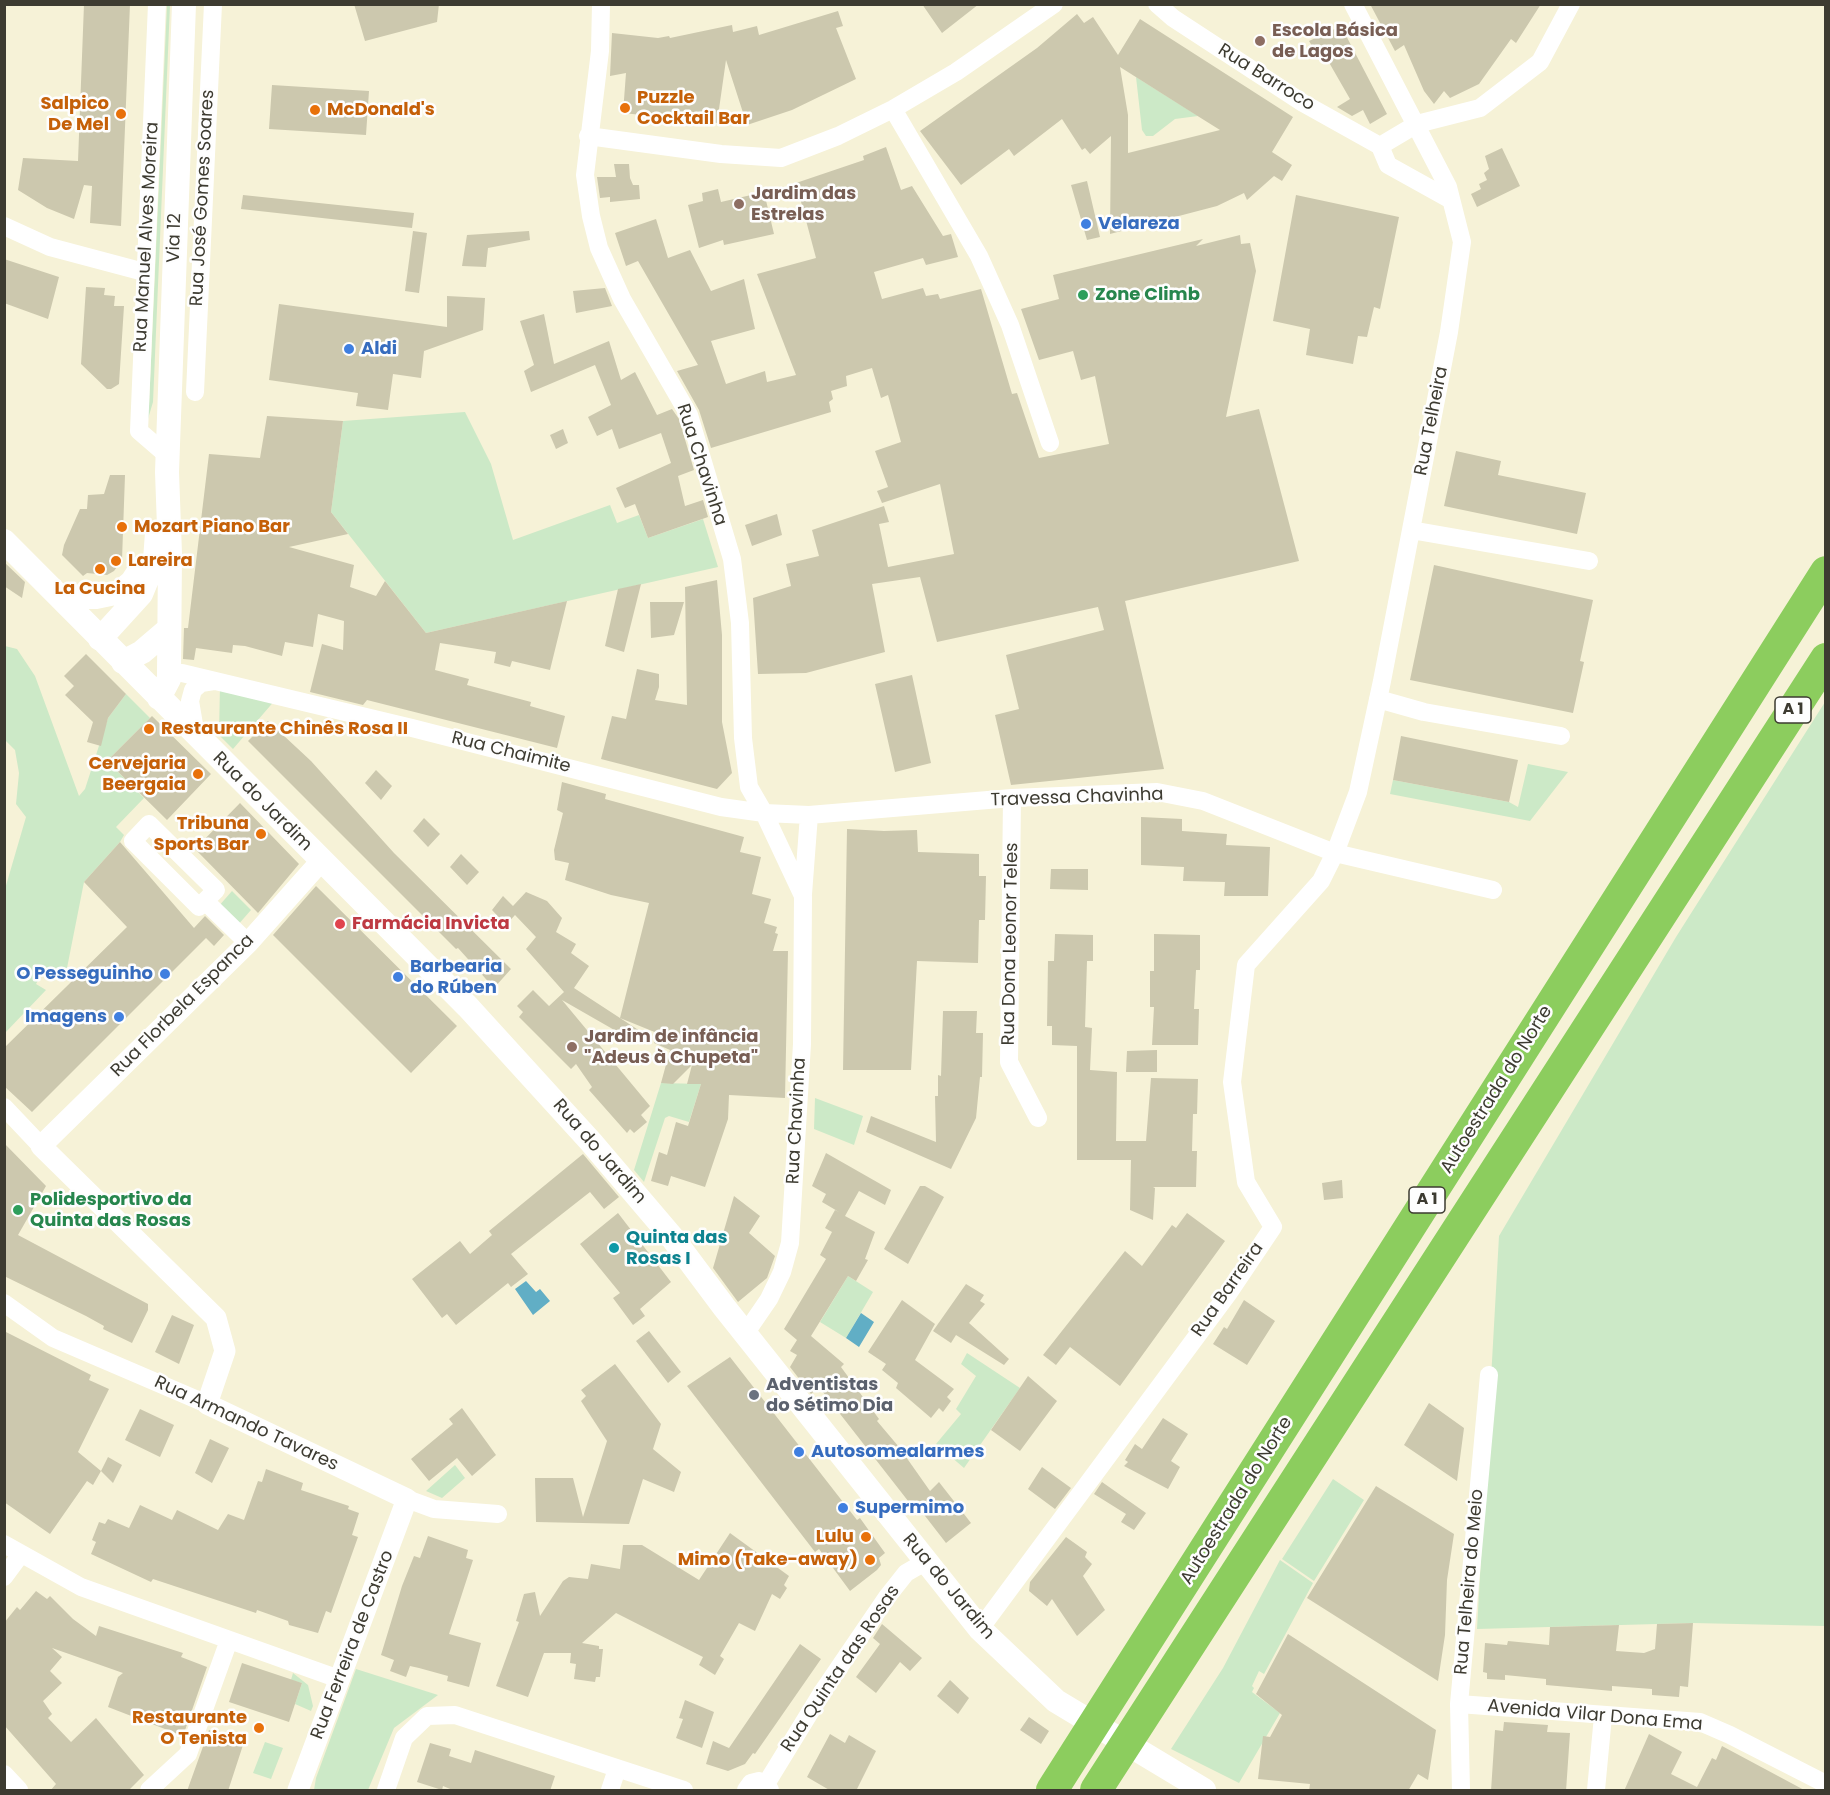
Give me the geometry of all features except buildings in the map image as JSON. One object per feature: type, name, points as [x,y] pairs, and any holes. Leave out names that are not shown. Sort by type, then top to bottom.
[{"type":"highway","name":"Autoestrada do Norte","points":[[1052,1791],[1826,572]]},
{"type":"highway","name":"Autoestrada do Norte","points":[[1096,1791],[1826,659]]},
{"type":"main road","name":"Via 12","points":[[159,698],[169,679],[171,554],[167,464],[184,4]]},
{"type":"main road","name":"Via 12","points":[[100,639],[141,594],[155,560],[157,524],[167,464]]},
{"type":"main road","name":"Via 12","points":[[59,596],[88,597],[120,592],[132,582],[145,562],[157,524]]},
{"type":"main road","name":"Rua do Jardim","points":[[4,541],[468,1007],[591,1142],[671,1236],[745,1334],[980,1629],[1056,1701],[1204,1791]]},
{"type":"main road","points":[[123,662],[142,652],[169,629]]},
{"type":"street","name":"Rua Manuel Alves Moreira","points":[[157,4],[139,431],[167,464]]},
{"type":"street","name":"Rua José Gomes Soares","points":[[195,392],[213,4]]},
{"type":"street","name":"Rua Chavinha","points":[[601,4],[600,51],[585,175],[599,248],[622,299],[689,415],[732,559],[740,623],[743,738],[749,787],[765,813],[803,896]]},
{"type":"street","points":[[588,136],[721,154],[781,158],[838,136],[893,109],[956,72],[1054,4]]},
{"type":"street","name":"Rua Barroco","points":[[1157,4],[1173,18],[1303,103],[1380,146],[1388,165],[1451,200]]},
{"type":"street","name":"Rua Telheira","points":[[1335,853],[1358,792],[1378,699],[1449,332],[1462,242],[1448,188],[1417,124],[1353,4]]},
{"type":"street","points":[[1380,146],[1417,124],[1480,108],[1540,62],[1571,4]]},
{"type":"street","points":[[893,109],[979,256],[1010,325],[1050,443]]},
{"type":"street","points":[[4,226],[50,247],[144,272]]},
{"type":"street","points":[[1411,530],[1588,561]]},
{"type":"street","name":"Rua Chaimite","points":[[169,673],[182,673],[412,728],[722,807],[765,813],[809,814]]},
{"type":"street","points":[[196,736],[190,701],[194,690],[201,683],[214,681]]},
{"type":"street","points":[[1378,699],[1424,712],[1561,736]]},
{"type":"street","name":"Travessa Chavinha","points":[[809,814],[1012,798],[1156,792],[1203,801],[1335,853],[1493,890]]},
{"type":"street","name":"Rua Dona Leonor Teles","points":[[1012,798],[1009,1062],[1038,1118]]},
{"type":"street","name":"Rua Chavinha","points":[[745,1334],[770,1299],[782,1272],[790,1244],[802,1044],[803,896],[809,814]]},
{"type":"street","points":[[149,824],[216,890],[205,901],[199,907],[133,841],[149,824]]},
{"type":"street","name":"Rua Barreira","points":[[980,1629],[1228,1294],[1273,1227],[1246,1182],[1232,1082],[1246,965],[1321,881],[1335,853]]},
{"type":"street","name":"Rua Florbela Espanca","points":[[41,1146],[248,943],[321,861]]},
{"type":"street","points":[[205,901],[248,943]]},
{"type":"street","points":[[4,1107],[216,1318],[225,1351],[207,1404]]},
{"type":"street","name":"Rua Armando Tavares","points":[[4,1303],[53,1338],[207,1404],[407,1499],[434,1509],[498,1514]]},
{"type":"street","name":"Rua Telheira do Meio","points":[[1461,1791],[1459,1704],[1489,1375]]},
{"type":"street","name":"Rua Ferreira de Castro","points":[[298,1791],[407,1499]]},
{"type":"street","points":[[4,1544],[81,1587],[339,1680]]},
{"type":"street","points":[[4,1577],[21,1554]]},
{"type":"street","name":"Rua Quinta das Rosas","points":[[768,1787],[823,1691],[887,1597],[906,1573],[925,1562]]},
{"type":"street","points":[[149,1791],[188,1754],[229,1640]]},
{"type":"street","name":"Avenida Vilar Dona Ema","points":[[1459,1704],[1700,1722],[1826,1784]]},
{"type":"street","points":[[386,1791],[404,1738],[427,1716],[455,1716],[684,1791]]},
{"type":"street","points":[[1596,1791],[1603,1716]]},
{"type":"street","points":[[610,1791],[617,1769]]},
{"type":"street","points":[[4,1774],[19,1791]]},
{"type":"street","points":[[746,1791],[752,1783],[759,1781],[768,1787]]},
{"type":"green space","points":[[167,5],[170,5],[153,402],[145,429],[149,405]]},
{"type":"green space","points":[[1136,77],[1198,116],[1175,119],[1153,136],[1146,136],[1142,130]]},
{"type":"green space","points":[[465,412],[491,464],[513,540],[610,505],[617,523],[639,515],[648,538],[703,519],[718,567],[426,633],[331,512],[343,421]]},
{"type":"green space","points":[[5,646],[17,649],[35,676],[79,796],[85,789],[108,718],[126,694],[150,718],[107,761],[144,798],[116,827],[124,835],[120,842],[84,882],[67,968],[54,981],[42,973],[36,984],[46,990],[5,1033],[5,889],[26,817],[16,804],[19,773],[15,750],[5,740]]},
{"type":"green space","points":[[220,685],[276,699],[233,749],[219,735]]},
{"type":"green space","points":[[1825,702],[1825,1626],[1693,1623],[1477,1629],[1499,1236],[1676,937]]},
{"type":"green space","points":[[1528,764],[1568,772],[1530,821],[1390,794],[1393,780],[1509,802],[1518,807]]},
{"type":"green space","points":[[232,891],[251,910],[237,926],[218,907]]},
{"type":"green space","points":[[661,1083],[701,1084],[689,1122],[669,1116],[665,1118],[644,1182],[634,1170]]},
{"type":"green space","points":[[815,1098],[863,1116],[854,1145],[814,1129]]},
{"type":"green space","points":[[848,1276],[873,1292],[846,1338],[820,1322]]},
{"type":"green space","points":[[967,1353],[1020,1388],[964,1468],[936,1444],[961,1414],[956,1409],[976,1376],[961,1364]]},
{"type":"green space","points":[[455,1465],[465,1478],[442,1498],[426,1491]]},
{"type":"green space","points":[[1333,1479],[1364,1500],[1314,1581],[1282,1559]]},
{"type":"green space","points":[[1280,1560],[1313,1583],[1264,1674],[1259,1671],[1252,1686],[1254,1688],[1252,1692],[1280,1713],[1239,1783],[1171,1749],[1223,1668]]},
{"type":"green space","points":[[356,1669],[438,1695],[394,1728],[368,1790],[314,1790],[316,1778]]},
{"type":"green space","points":[[293,1673],[308,1685],[313,1706],[311,1711],[295,1704],[302,1683],[291,1680]]},
{"type":"green space","points":[[265,1742],[283,1748],[271,1779],[253,1773]]},
{"type":"water","points":[[526,1281],[536,1292],[540,1289],[550,1301],[533,1315],[515,1289]]},
{"type":"water","points":[[861,1313],[874,1322],[859,1347],[846,1338]]},
{"type":"place","name":"Escola Básica de Lagos","points":[[1260,41]]},
{"type":"place","name":"Puzzle Cocktail Bar","points":[[625,108]]},
{"type":"place","name":"McDonald's","points":[[315,110]]},
{"type":"place","name":"Salpico De Mel","points":[[121,114]]},
{"type":"place","name":"Jardim das Estrelas","points":[[739,204]]},
{"type":"place","name":"Velareza","points":[[1086,224]]},
{"type":"place","name":"Zone Climb","points":[[1083,295]]},
{"type":"place","name":"Aldi","points":[[349,349]]},
{"type":"place","name":"Mozart Piano Bar","points":[[122,527]]},
{"type":"place","name":"Lareira","points":[[116,561]]},
{"type":"place","name":"La Cucina","points":[[100,569]]},
{"type":"place","name":"Restaurante Chinês Rosa II","points":[[149,729]]},
{"type":"place","name":"Cervejaria Beergaia","points":[[198,774]]},
{"type":"place","name":"Tribuna Sports Bar","points":[[261,834]]},
{"type":"place","name":"Farmácia Invicta","points":[[340,924]]},
{"type":"place","name":"O Pesseguinho","points":[[165,974]]},
{"type":"place","name":"Barbearia do Rúben","points":[[398,977]]},
{"type":"place","name":"Imagens","points":[[119,1017]]},
{"type":"place","name":"Jardim de infância \"Adeus à Chupeta\"","points":[[572,1047]]},
{"type":"place","name":"Polidesportivo da Quinta das Rosas","points":[[18,1210]]},
{"type":"place","name":"Quinta das Rosas I","points":[[614,1248]]},
{"type":"place","name":"Adventistas do Sétimo Dia","points":[[754,1395]]},
{"type":"place","name":"Autosomealarmes","points":[[799,1452]]},
{"type":"place","name":"Supermimo","points":[[843,1508]]},
{"type":"place","name":"Lulu","points":[[866,1537]]},
{"type":"place","name":"Mimo (Take-away)","points":[[870,1560]]},
{"type":"place","name":"Restaurante O Tenista","points":[[259,1728]]}]
